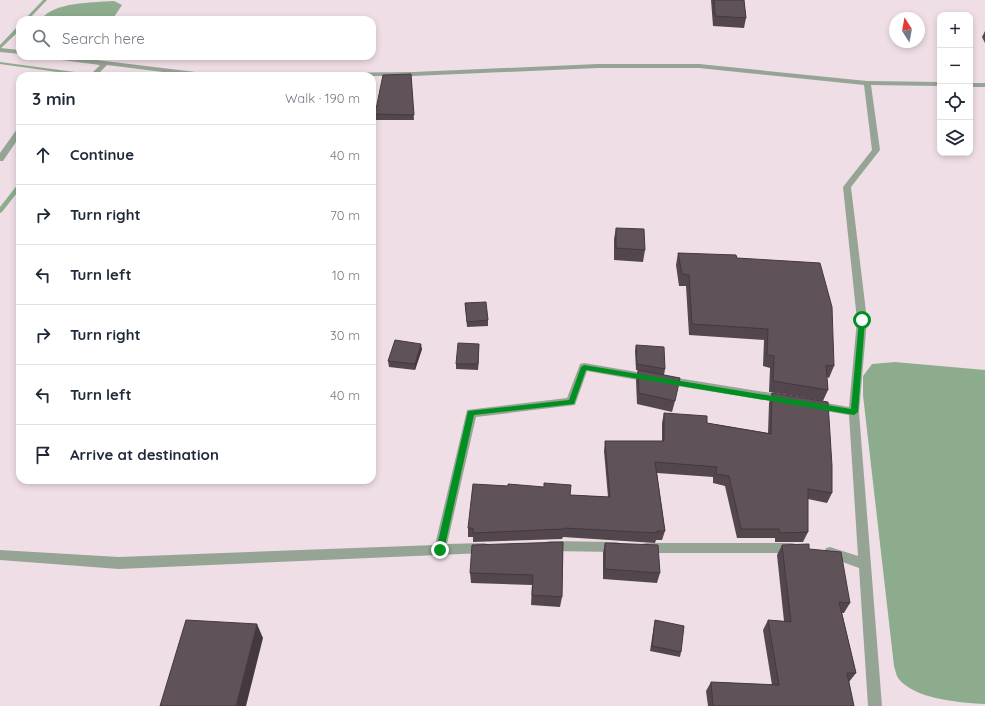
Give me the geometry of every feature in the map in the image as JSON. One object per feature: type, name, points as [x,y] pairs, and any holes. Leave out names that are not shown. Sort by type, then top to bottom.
[{"type":"street","points":[[2,50],[16,52]]},
{"type":"street","points":[[76,60],[176,72]]},
{"type":"street","points":[[96,72],[105,64]]},
{"type":"street","points":[[376,74],[598,66],[699,66],[868,83],[937,84]]},
{"type":"street","points":[[868,83],[876,150],[847,188],[862,320],[854,412],[875,706]]},
{"type":"street","points":[[973,85],[985,85]]},
{"type":"street","points":[[0,160],[16,137]]},
{"type":"street","points":[[440,550],[471,413],[571,402],[584,367],[854,412]]},
{"type":"street","points":[[540,546],[571,545],[672,550],[805,548]]},
{"type":"street","points":[[0,554],[119,563],[494,548]]},
{"type":"street","points":[[821,550],[836,553],[864,564]]},
{"type":"shaded area","points":[[114,1],[122,5],[115,16],[45,16],[55,9],[64,6]]},
{"type":"shaded area","points":[[895,362],[985,370],[985,704],[951,701],[926,695],[905,685],[896,674],[863,395],[863,376],[872,364]]},
{"type":"building","points":[[714,0],[744,0],[746,18],[715,16]]},
{"type":"building","points":[[411,74],[414,115],[376,114],[383,75]]},
{"type":"building","points":[[616,228],[644,229],[645,250],[616,248]]},
{"type":"building","points":[[678,253],[736,255],[737,258],[820,263],[832,307],[834,366],[826,365],[828,390],[773,381],[774,356],[767,355],[768,329],[692,324],[689,275],[682,274]]},
{"type":"building","points":[[486,302],[488,320],[467,322],[465,303]]},
{"type":"building","points":[[395,340],[421,344],[415,364],[388,361]]},
{"type":"building","points":[[458,343],[479,344],[478,364],[456,364]]},
{"type":"building","points":[[636,345],[664,347],[665,369],[637,364]]},
{"type":"building","points":[[638,370],[680,378],[675,401],[639,393]]},
{"type":"building","points":[[772,393],[828,402],[832,493],[808,489],[808,532],[780,533],[779,529],[741,529],[729,476],[716,474],[717,467],[655,462],[665,531],[657,531],[657,533],[564,528],[473,533],[473,528],[468,528],[473,484],[508,486],[508,484],[544,487],[544,483],[571,485],[570,495],[610,497],[605,441],[664,441],[664,413],[707,416],[707,423],[771,434]]},
{"type":"building","points":[[563,542],[562,597],[532,595],[533,575],[470,573],[472,545]]},
{"type":"building","points":[[605,543],[658,545],[660,573],[605,569]]},
{"type":"building","points":[[809,544],[809,549],[841,552],[850,603],[839,602],[856,673],[847,673],[854,706],[713,706],[711,682],[779,685],[768,620],[791,622],[782,545]]},
{"type":"building","points":[[186,620],[257,624],[236,706],[160,706]]},
{"type":"building","points":[[655,620],[684,626],[681,652],[652,646]]},
{"type":"waterway","points":[[30,16],[45,0]]},
{"type":"waterway","points":[[0,48],[16,31]]},
{"type":"waterway","points":[[0,63],[67,72]]},
{"type":"waterway","points":[[0,211],[16,190]]},
{"type":"route","points":[[440,550],[471,413],[571,402],[584,367],[820,405],[854,412],[862,320]]}]
